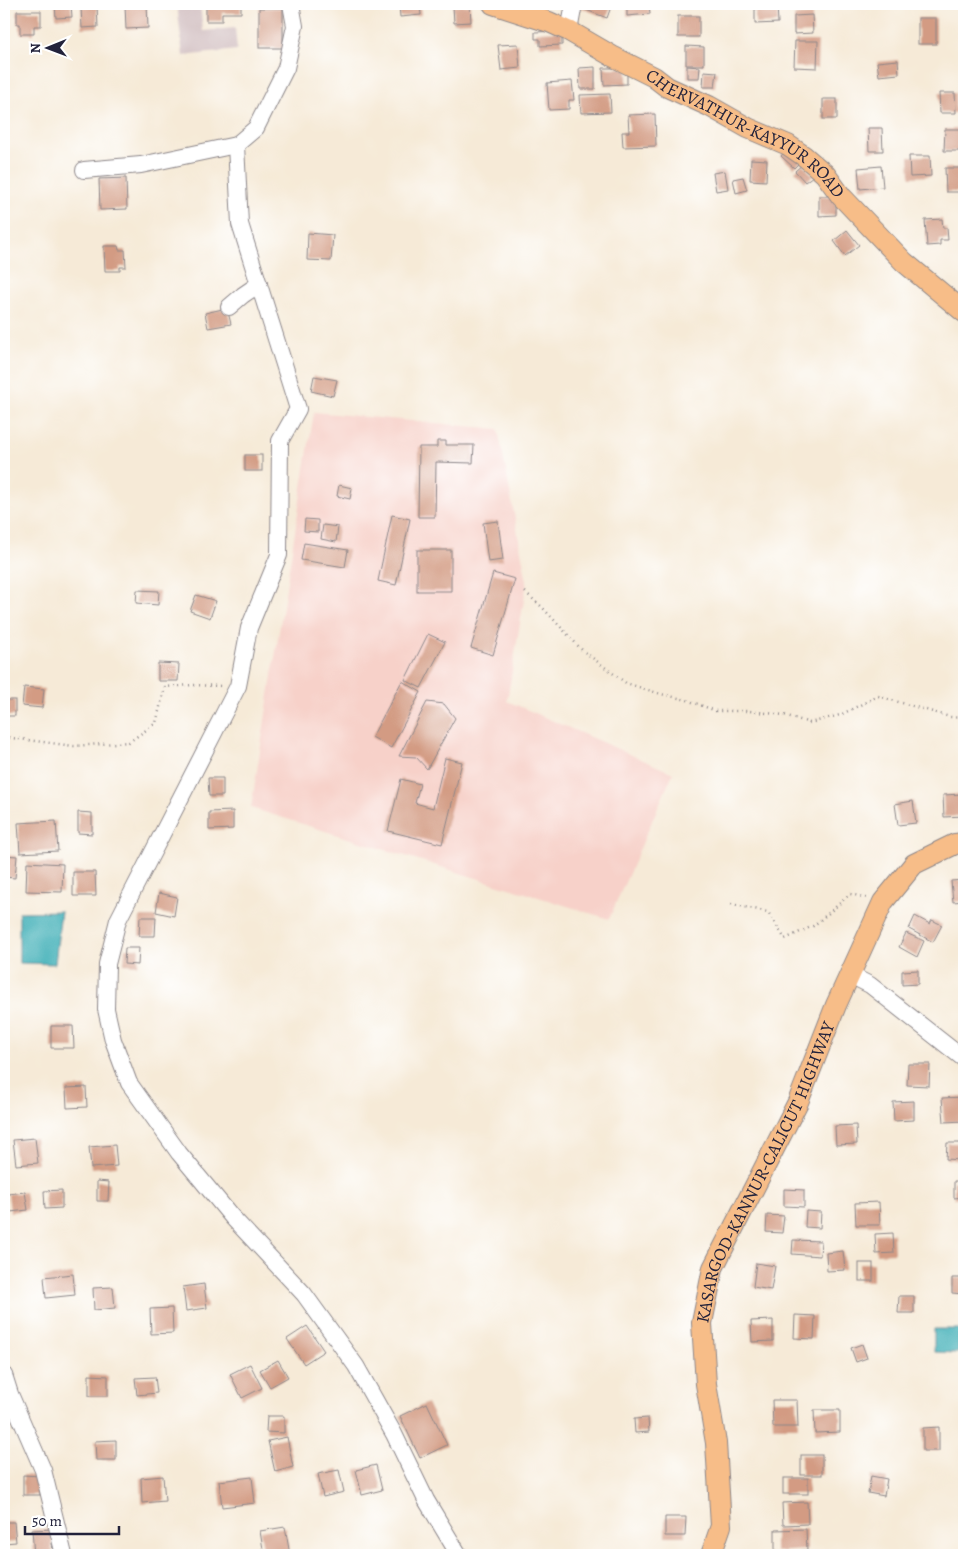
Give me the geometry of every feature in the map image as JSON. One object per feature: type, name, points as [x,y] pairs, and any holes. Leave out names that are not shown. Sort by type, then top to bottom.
[{"type":"main road","name":"CHERVATHUR-KAYYUR ROAD","points":[[493,4],[549,22],[569,31],[612,56],[654,77],[667,87],[708,106],[748,128],[788,145],[825,174],[842,196],[904,262],[964,312]]},
{"type":"main road","name":"KASARGOD-KANNUR-CALICUT HIGHWAY","points":[[711,1555],[721,1526],[716,1443],[706,1384],[702,1323],[714,1268],[798,1102],[850,975],[883,902],[914,864],[955,844],[964,843]]},
{"type":"street","points":[[84,170],[141,165],[236,145],[256,128],[286,68],[295,26],[291,4]]},
{"type":"street","points":[[569,31],[574,4]]},
{"type":"street","points":[[236,145],[240,224],[298,409],[280,441],[279,555],[249,628],[238,686],[118,920],[107,964],[106,1009],[113,1040],[129,1083],[179,1154],[232,1216],[304,1294],[356,1366],[394,1434],[426,1500],[459,1555]]},
{"type":"street","points":[[229,307],[259,284]]},
{"type":"street","points":[[850,975],[870,985],[964,1059]]},
{"type":"street","points":[[4,1374],[10,1394],[43,1470],[64,1555]]},
{"type":"path","points":[[525,592],[542,607],[582,650],[626,683],[687,700],[716,711],[750,711],[784,715],[810,723],[840,715],[878,696],[950,717],[964,718]]},
{"type":"path","points":[[4,738],[74,746],[129,742],[156,723],[165,687],[192,684],[238,686]]},
{"type":"path","points":[[731,904],[768,912],[785,940],[812,926],[850,894],[883,902]]},
{"type":"shaded area","points":[[177,4],[200,4],[203,31],[235,28],[237,50],[183,56]]},
{"type":"shaded area","points":[[314,412],[498,429],[527,582],[507,701],[673,773],[609,919],[251,808]]},
{"type":"water","points":[[61,911],[55,964],[19,963],[19,912]]},
{"type":"water","points":[[934,1329],[959,1329],[958,1353],[934,1352]]},
{"type":"building","points":[[55,4],[71,4],[72,17],[56,18]]},
{"type":"building","points":[[125,4],[147,4],[148,28],[126,29]]},
{"type":"building","points":[[202,4],[241,4],[241,13],[222,13],[222,21],[206,21],[206,7],[202,7]]},
{"type":"building","points":[[258,4],[283,4],[283,7],[258,6]]},
{"type":"building","points":[[399,4],[420,4],[421,15],[400,17]]},
{"type":"building","points":[[582,4],[612,4],[607,18],[581,8]]},
{"type":"building","points":[[627,4],[649,4],[650,14],[627,16]]},
{"type":"building","points":[[755,4],[777,4],[778,23],[755,24]]},
{"type":"building","points":[[919,4],[940,4],[940,7],[919,8]]},
{"type":"building","points":[[470,5],[471,22],[454,23],[453,6]]},
{"type":"building","points":[[97,6],[98,27],[82,28],[81,7]]},
{"type":"building","points":[[259,8],[283,8],[283,48],[259,48]]},
{"type":"building","points":[[17,11],[41,11],[41,26],[34,26],[34,34],[20,34],[20,24],[17,24]]},
{"type":"building","points":[[812,15],[813,33],[794,34],[794,16]]},
{"type":"building","points":[[678,16],[699,16],[699,37],[678,37]]},
{"type":"building","points":[[918,18],[936,18],[936,44],[918,44]]},
{"type":"building","points":[[562,31],[562,45],[540,46],[540,39],[535,39],[535,32]]},
{"type":"building","points":[[795,41],[818,41],[817,68],[794,67]]},
{"type":"building","points":[[518,44],[520,68],[501,70],[498,45]]},
{"type":"building","points":[[686,46],[704,47],[704,65],[686,65]]},
{"type":"building","points":[[898,60],[899,74],[879,76],[877,62]]},
{"type":"building","points":[[687,66],[700,67],[699,78],[687,78]]},
{"type":"building","points":[[595,67],[595,89],[580,89],[579,68]]},
{"type":"building","points":[[603,68],[627,68],[627,84],[604,85]]},
{"type":"building","points":[[704,71],[717,72],[715,87],[703,87]]},
{"type":"building","points":[[572,81],[574,100],[569,100],[569,109],[549,110],[547,83]]},
{"type":"building","points":[[939,93],[955,93],[956,113],[940,113]]},
{"type":"building","points":[[610,94],[611,112],[581,113],[580,95]]},
{"type":"building","points":[[823,99],[837,99],[837,119],[823,119]]},
{"type":"building","points":[[655,114],[656,146],[623,147],[622,132],[629,132],[628,115]]},
{"type":"building","points":[[868,128],[882,128],[883,151],[869,151]]},
{"type":"building","points":[[945,129],[964,129],[964,151],[944,151]]},
{"type":"building","points":[[788,148],[802,160],[794,168],[781,156]]},
{"type":"building","points":[[909,156],[930,156],[931,176],[910,177]]},
{"type":"building","points":[[751,159],[767,160],[766,181],[750,180]]},
{"type":"building","points":[[803,164],[813,176],[805,182],[795,171]]},
{"type":"building","points":[[881,166],[883,187],[860,189],[858,168]]},
{"type":"building","points":[[945,168],[964,168],[964,192],[946,192]]},
{"type":"building","points":[[725,171],[728,189],[716,191],[713,173]]},
{"type":"building","points":[[743,177],[747,190],[736,193],[733,179]]},
{"type":"building","points":[[126,178],[127,209],[100,210],[99,179]]},
{"type":"building","points":[[819,196],[836,196],[836,215],[819,216]]},
{"type":"building","points":[[942,219],[943,228],[947,228],[948,240],[940,240],[940,245],[927,246],[925,220]]},
{"type":"building","points":[[847,230],[859,245],[845,256],[834,241]]},
{"type":"building","points":[[308,233],[333,235],[331,261],[307,260]]},
{"type":"building","points":[[104,246],[118,246],[119,250],[125,250],[126,267],[120,267],[120,271],[105,271]]},
{"type":"building","points":[[227,308],[231,324],[208,328],[205,313]]},
{"type":"building","points":[[314,376],[337,380],[333,396],[311,391]]},
{"type":"building","points":[[437,441],[446,441],[446,445],[474,445],[473,463],[436,462],[435,517],[418,517],[419,447],[437,447]]},
{"type":"building","points":[[245,455],[262,455],[262,471],[245,471]]},
{"type":"building","points":[[339,485],[352,488],[350,499],[337,496]]},
{"type":"building","points":[[392,515],[410,519],[396,585],[378,581]]},
{"type":"building","points":[[305,519],[318,520],[318,532],[304,531]]},
{"type":"building","points":[[498,521],[503,560],[488,562],[483,523]]},
{"type":"building","points":[[323,525],[338,527],[336,542],[321,539]]},
{"type":"building","points":[[304,543],[348,550],[345,567],[301,560]]},
{"type":"building","points":[[417,550],[451,550],[451,591],[417,591]]},
{"type":"building","points":[[493,573],[515,579],[493,655],[471,648]]},
{"type":"building","points":[[137,590],[159,591],[158,605],[136,603]]},
{"type":"building","points":[[196,595],[216,601],[210,618],[190,611]]},
{"type":"building","points":[[428,634],[445,642],[421,688],[405,680]]},
{"type":"building","points":[[158,663],[179,664],[178,681],[158,681]]},
{"type":"building","points":[[402,681],[421,692],[391,748],[372,737]]},
{"type":"building","points":[[24,687],[44,689],[42,708],[22,706]]},
{"type":"building","points":[[4,700],[15,700],[15,716],[4,716]]},
{"type":"building","points":[[427,702],[444,704],[455,718],[427,769],[416,757],[399,756]]},
{"type":"building","points":[[445,758],[462,762],[442,844],[388,831],[401,779],[420,784],[415,803],[433,808]]},
{"type":"building","points":[[208,778],[223,778],[223,796],[209,796]]},
{"type":"building","points":[[962,794],[964,816],[944,817],[943,795]]},
{"type":"building","points":[[913,801],[916,823],[898,825],[895,804]]},
{"type":"building","points":[[233,811],[233,829],[209,830],[209,812]]},
{"type":"building","points":[[78,812],[92,813],[92,834],[78,833]]},
{"type":"building","points":[[56,821],[58,851],[20,853],[18,823]]},
{"type":"building","points":[[4,855],[17,856],[15,878],[4,877]]},
{"type":"building","points":[[27,862],[63,864],[62,892],[26,891]]},
{"type":"building","points":[[73,872],[95,872],[96,896],[73,896]]},
{"type":"building","points":[[964,880],[964,901],[953,902],[951,881]]},
{"type":"building","points":[[159,893],[177,897],[174,916],[156,912]]},
{"type":"building","points":[[915,916],[930,924],[932,920],[942,925],[933,942],[909,929]]},
{"type":"building","points":[[140,917],[156,917],[155,936],[139,936]]},
{"type":"building","points":[[906,933],[924,941],[917,957],[899,947]]},
{"type":"building","points":[[125,948],[139,948],[138,965],[124,964]]},
{"type":"building","points":[[918,970],[918,984],[902,985],[902,971]]},
{"type":"building","points":[[51,1026],[73,1026],[74,1048],[51,1048]]},
{"type":"building","points":[[908,1064],[930,1064],[929,1086],[907,1085]]},
{"type":"building","points":[[86,1087],[87,1107],[67,1108],[66,1088]]},
{"type":"building","points":[[964,1097],[964,1121],[944,1122],[942,1098]]},
{"type":"building","points":[[914,1101],[914,1120],[894,1121],[893,1102]]},
{"type":"building","points":[[856,1125],[857,1144],[836,1145],[835,1126]]},
{"type":"building","points":[[35,1138],[38,1163],[16,1165],[13,1140]]},
{"type":"building","points":[[947,1143],[960,1143],[960,1160],[946,1159]]},
{"type":"building","points":[[115,1145],[117,1166],[91,1168],[89,1147]]},
{"type":"building","points":[[97,1181],[109,1182],[108,1201],[97,1201]]},
{"type":"building","points":[[954,1181],[964,1181],[964,1197],[954,1198]]},
{"type":"building","points":[[784,1189],[804,1190],[804,1207],[784,1206]]},
{"type":"building","points":[[62,1190],[62,1208],[45,1209],[44,1191]]},
{"type":"building","points":[[25,1192],[28,1210],[10,1212],[8,1194]]},
{"type":"building","points":[[879,1202],[880,1225],[856,1225],[855,1203]]},
{"type":"building","points":[[806,1211],[821,1212],[820,1228],[805,1227]]},
{"type":"building","points":[[767,1215],[784,1216],[782,1233],[766,1232]]},
{"type":"building","points":[[893,1233],[894,1253],[876,1254],[875,1234]]},
{"type":"building","points":[[793,1240],[821,1241],[820,1256],[792,1254]]},
{"type":"building","points":[[843,1251],[845,1270],[827,1271],[826,1253]]},
{"type":"building","points":[[756,1263],[775,1266],[771,1290],[753,1287]]},
{"type":"building","points":[[859,1263],[873,1263],[873,1281],[859,1281]]},
{"type":"building","points":[[73,1274],[75,1295],[46,1298],[44,1277]]},
{"type":"building","points":[[952,1278],[964,1278],[964,1294],[952,1293]]},
{"type":"building","points":[[204,1284],[207,1308],[186,1311],[183,1287]]},
{"type":"building","points":[[113,1287],[115,1308],[94,1310],[93,1288]]},
{"type":"building","points":[[899,1296],[914,1296],[914,1313],[898,1313]]},
{"type":"building","points":[[172,1308],[173,1333],[151,1334],[150,1309]]},
{"type":"building","points":[[795,1315],[815,1316],[814,1339],[794,1338]]},
{"type":"building","points":[[773,1320],[773,1341],[752,1342],[751,1321]]},
{"type":"building","points":[[307,1326],[324,1351],[304,1364],[287,1339]]},
{"type":"building","points":[[862,1344],[867,1358],[856,1362],[851,1348]]},
{"type":"building","points":[[278,1360],[288,1377],[270,1387],[260,1370]]},
{"type":"building","points":[[250,1364],[262,1388],[242,1398],[230,1374]]},
{"type":"building","points":[[89,1375],[108,1376],[108,1396],[89,1396]]},
{"type":"building","points":[[155,1377],[157,1393],[137,1395],[135,1378]]},
{"type":"building","points":[[772,1400],[797,1400],[798,1427],[773,1427]]},
{"type":"building","points":[[427,1403],[447,1445],[420,1458],[400,1416]]},
{"type":"building","points":[[814,1410],[840,1410],[840,1432],[815,1433]]},
{"type":"building","points":[[267,1416],[284,1416],[284,1433],[266,1432]]},
{"type":"building","points":[[648,1418],[649,1432],[635,1433],[634,1419]]},
{"type":"building","points":[[939,1427],[939,1451],[923,1451],[923,1428]]},
{"type":"building","points":[[287,1437],[293,1467],[275,1472],[268,1441]]},
{"type":"building","points":[[116,1440],[116,1460],[96,1460],[95,1441]]},
{"type":"building","points":[[801,1455],[822,1455],[822,1475],[801,1475]]},
{"type":"building","points":[[376,1465],[382,1490],[362,1495],[356,1470]]},
{"type":"building","points":[[339,1470],[344,1492],[323,1497],[318,1474]]},
{"type":"building","points":[[23,1475],[40,1476],[40,1495],[23,1495]]},
{"type":"building","points":[[163,1476],[165,1501],[142,1503],[141,1478]]},
{"type":"building","points":[[871,1476],[887,1479],[884,1496],[868,1493]]},
{"type":"building","points":[[252,1477],[255,1503],[222,1507],[219,1481]]},
{"type":"building","points":[[783,1478],[808,1478],[808,1494],[783,1494]]},
{"type":"building","points":[[807,1502],[808,1524],[783,1525],[782,1503]]},
{"type":"building","points":[[665,1517],[686,1517],[685,1536],[665,1536]]},
{"type":"building","points":[[4,1522],[14,1522],[16,1542],[4,1543]]},
{"type":"building","points":[[285,1527],[290,1555],[264,1555],[260,1531]]},
{"type":"building","points":[[51,1529],[53,1555],[34,1555],[32,1530]]},
{"type":"building","points":[[806,1529],[807,1550],[775,1552],[775,1530]]}]
